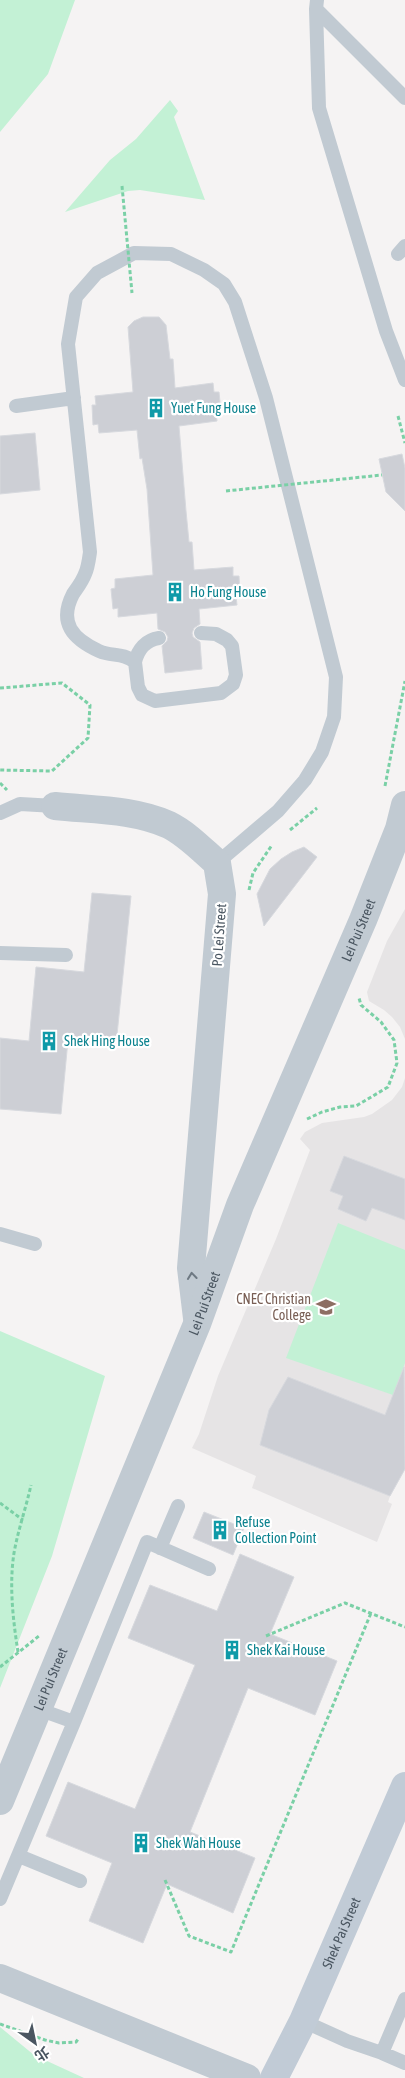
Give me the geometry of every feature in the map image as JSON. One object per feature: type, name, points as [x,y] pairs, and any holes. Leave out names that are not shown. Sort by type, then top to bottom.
[{"type":"street","name":"Lei Pui Street","points":[[0,1801],[197,1324],[240,1205],[363,920],[399,829],[394,800]]},
{"type":"street","points":[[55,806],[137,814],[169,825],[192,840],[218,863]]},
{"type":"street","name":"Po Lei Street","points":[[197,1324],[191,1268],[222,894],[218,863]]},
{"type":"street","points":[[199,1186],[240,1205]]},
{"type":"street","name":"Shek Pai Street","points":[[274,2078],[303,2021],[405,1786]]},
{"type":"street","points":[[0,1978],[247,2078]]},
{"type":"lane","points":[[317,3],[405,98]]},
{"type":"lane","points":[[317,3],[319,108],[386,331],[405,380]]},
{"type":"lane","points":[[135,662],[127,655],[106,654],[88,646],[75,636],[68,626],[66,613],[72,596],[85,574],[90,552],[68,344],[76,297],[97,273],[134,253],[171,254],[204,270],[224,284],[235,302],[266,398],[336,677],[334,717],[322,752],[305,780],[278,811],[218,863]]},
{"type":"lane","points":[[16,406],[74,398]]},
{"type":"lane","points":[[159,638],[152,639],[144,645],[139,651],[135,662],[138,687],[142,695],[155,701],[221,693],[233,684],[236,675],[232,646],[227,640],[216,634],[201,634]]},
{"type":"lane","points":[[0,814],[20,804],[55,806]]},
{"type":"lane","points":[[0,953],[66,955]]},
{"type":"lane","points":[[0,1234],[35,1244]]},
{"type":"lane","points":[[160,1548],[178,1506]]},
{"type":"lane","points":[[0,1898],[19,1856],[147,1542],[209,1569]]},
{"type":"lane","points":[[38,1709],[74,1722]]},
{"type":"lane","points":[[19,1856],[80,1881]]},
{"type":"lane","points":[[382,2053],[405,1999]]},
{"type":"lane","points":[[303,2021],[346,2041],[405,2063]]},
{"type":"path","points":[[122,186],[132,293]]},
{"type":"path","points":[[398,416],[405,443]]},
{"type":"path","points":[[226,491],[382,475]]},
{"type":"path","points":[[394,800],[405,680]]},
{"type":"path","points":[[0,688],[62,683],[90,705],[88,738],[52,771],[0,770]]},
{"type":"path","points":[[287,832],[317,808]]},
{"type":"path","points":[[248,898],[253,873],[272,844]]},
{"type":"path","points":[[302,1122],[322,1112],[340,1107],[356,1106],[388,1087],[397,1063],[394,1040],[381,1022],[361,1005],[356,990]]},
{"type":"path","points":[[18,1652],[12,1604],[14,1550],[31,1485]]},
{"type":"path","points":[[0,1503],[23,1520]]},
{"type":"path","points":[[266,1636],[346,1603],[405,1627]]},
{"type":"path","points":[[165,1880],[189,1936],[232,1952],[371,1613]]},
{"type":"path","points":[[0,1667],[43,1632],[40,1641]]},
{"type":"path","points":[[0,2024],[45,2040],[58,2042],[76,2042],[79,2037],[72,2034]]},
{"type":"shaded area","points":[[405,909],[405,1039],[400,1027],[392,1017],[369,1001],[367,992],[387,941]]},
{"type":"shaded area","name":"CNEC Christian College","points":[[405,1078],[405,1469],[390,1496],[388,1502],[392,1504],[377,1542],[252,1488],[256,1476],[192,1448],[199,1434],[218,1376],[276,1239],[310,1150],[300,1139],[305,1132],[322,1123],[364,1117],[372,1114],[392,1100],[402,1087]]},
{"type":"green space","points":[[0,0],[75,0],[48,74],[0,132]]},
{"type":"green space","points":[[170,100],[178,111],[174,117],[205,200],[140,190],[128,191],[65,212],[110,160],[136,139]]},
{"type":"green space","points":[[338,1223],[405,1250],[405,1363],[393,1395],[286,1358]]},
{"type":"green space","points":[[0,1331],[105,1376],[52,1556],[0,1688]]},
{"type":"green space","points":[[0,2027],[34,2055],[84,2078],[0,2078]]},
{"type":"building","points":[[143,317],[159,317],[166,325],[170,359],[173,359],[175,388],[213,383],[214,392],[219,392],[221,412],[216,412],[217,421],[179,426],[189,542],[192,542],[194,570],[233,567],[233,576],[239,576],[240,595],[236,596],[237,605],[199,609],[200,624],[194,628],[192,633],[193,637],[200,642],[202,669],[165,673],[162,646],[168,637],[165,632],[158,629],[157,613],[118,617],[118,608],[113,609],[111,589],[115,588],[115,579],[153,575],[147,489],[142,458],[140,459],[137,430],[99,433],[98,424],[93,425],[92,405],[96,405],[95,396],[133,392],[128,327],[134,321]]},
{"type":"building","points":[[35,433],[40,490],[0,494],[0,436]]},
{"type":"building","points":[[402,454],[405,468],[405,511],[386,492],[379,459]]},
{"type":"building","points":[[304,847],[317,857],[264,926],[257,894],[270,869],[281,859]]},
{"type":"building","name":"Shek Hing House","points":[[92,893],[131,896],[116,1045],[68,1040],[61,1114],[0,1109],[0,1038],[29,1041],[36,967],[84,972]]},
{"type":"building","points":[[344,1156],[405,1179],[405,1220],[372,1208],[366,1221],[338,1209],[343,1196],[330,1191]]},
{"type":"building","points":[[404,1367],[405,1469],[390,1496],[260,1445],[269,1410],[288,1377],[385,1415]]},
{"type":"building","name":"Refuse Collection Point","points":[[204,1512],[244,1528],[233,1555],[193,1538]]},
{"type":"building","points":[[240,1554],[294,1577],[270,1634],[337,1661],[315,1715],[248,1688],[190,1832],[255,1858],[233,1913],[167,1884],[143,1943],[89,1921],[112,1863],[46,1836],[68,1782],[135,1809],[195,1665],[128,1638],[150,1585],[217,1611]]},
{"type":"place","name":"Yuet Fung House","points":[[156,408]]},
{"type":"place","name":"Ho Fung House","points":[[175,592]]},
{"type":"place","name":"Shek Hing House","points":[[49,1041]]},
{"type":"place","name":"CNEC Christian College","points":[[326,1307]]},
{"type":"place","name":"Refuse Collection Point","points":[[220,1530]]},
{"type":"place","name":"Shek Kai House","points":[[232,1650]]},
{"type":"place","name":"Shek Wah House","points":[[141,1843]]}]
